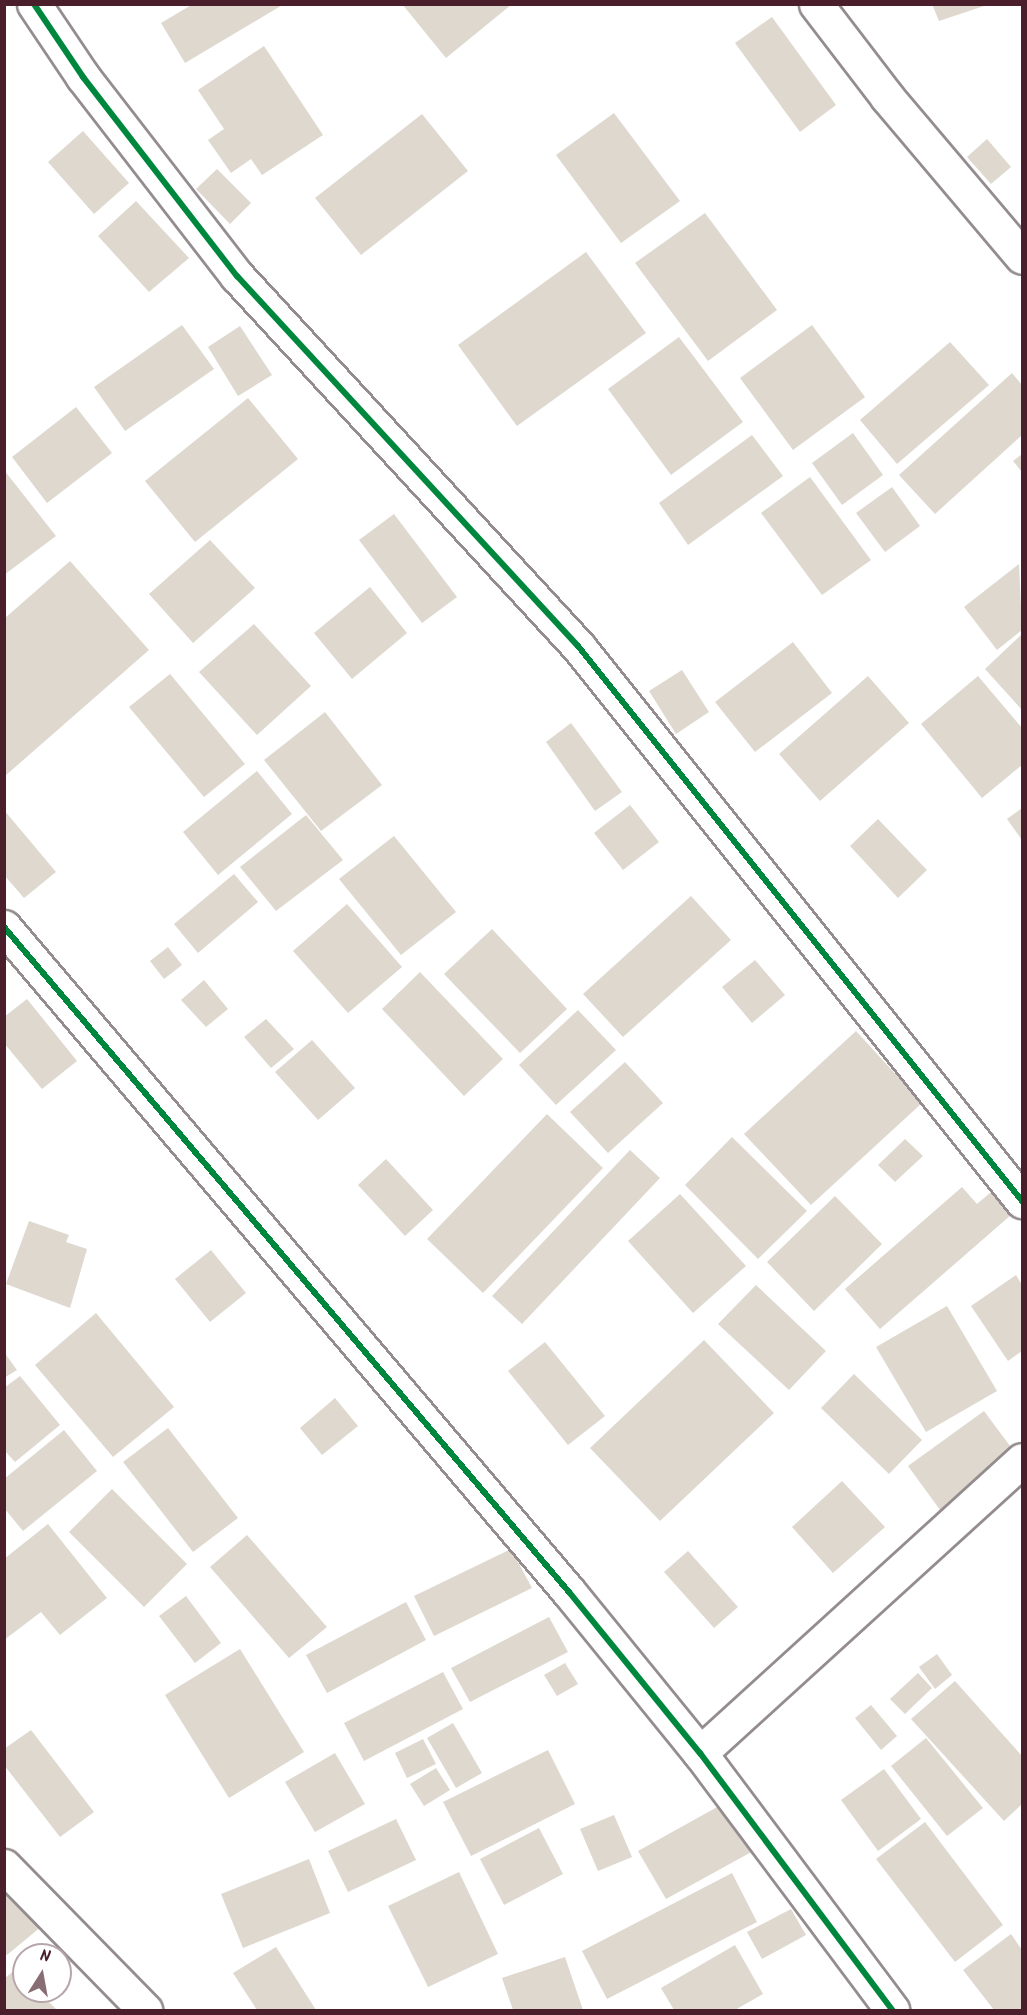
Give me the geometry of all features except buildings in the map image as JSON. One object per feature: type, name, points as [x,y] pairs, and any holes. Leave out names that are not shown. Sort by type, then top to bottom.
[{"type":"street","points":[[34,4],[83,77],[237,276],[578,646],[1023,1201]]},
{"type":"street","points":[[816,4],[887,97],[1023,257]]},
{"type":"street","points":[[4,927],[700,1753],[892,2010]]},
{"type":"street","points":[[700,1753],[1023,1460]]},
{"type":"street","points":[[4,1866],[145,2010]]},
{"type":"cycle path","points":[[34,4],[83,77],[237,276],[578,646],[1022,1201]]},
{"type":"cycle path","points":[[4,927],[569,1592],[700,1753],[892,2010]]}]
